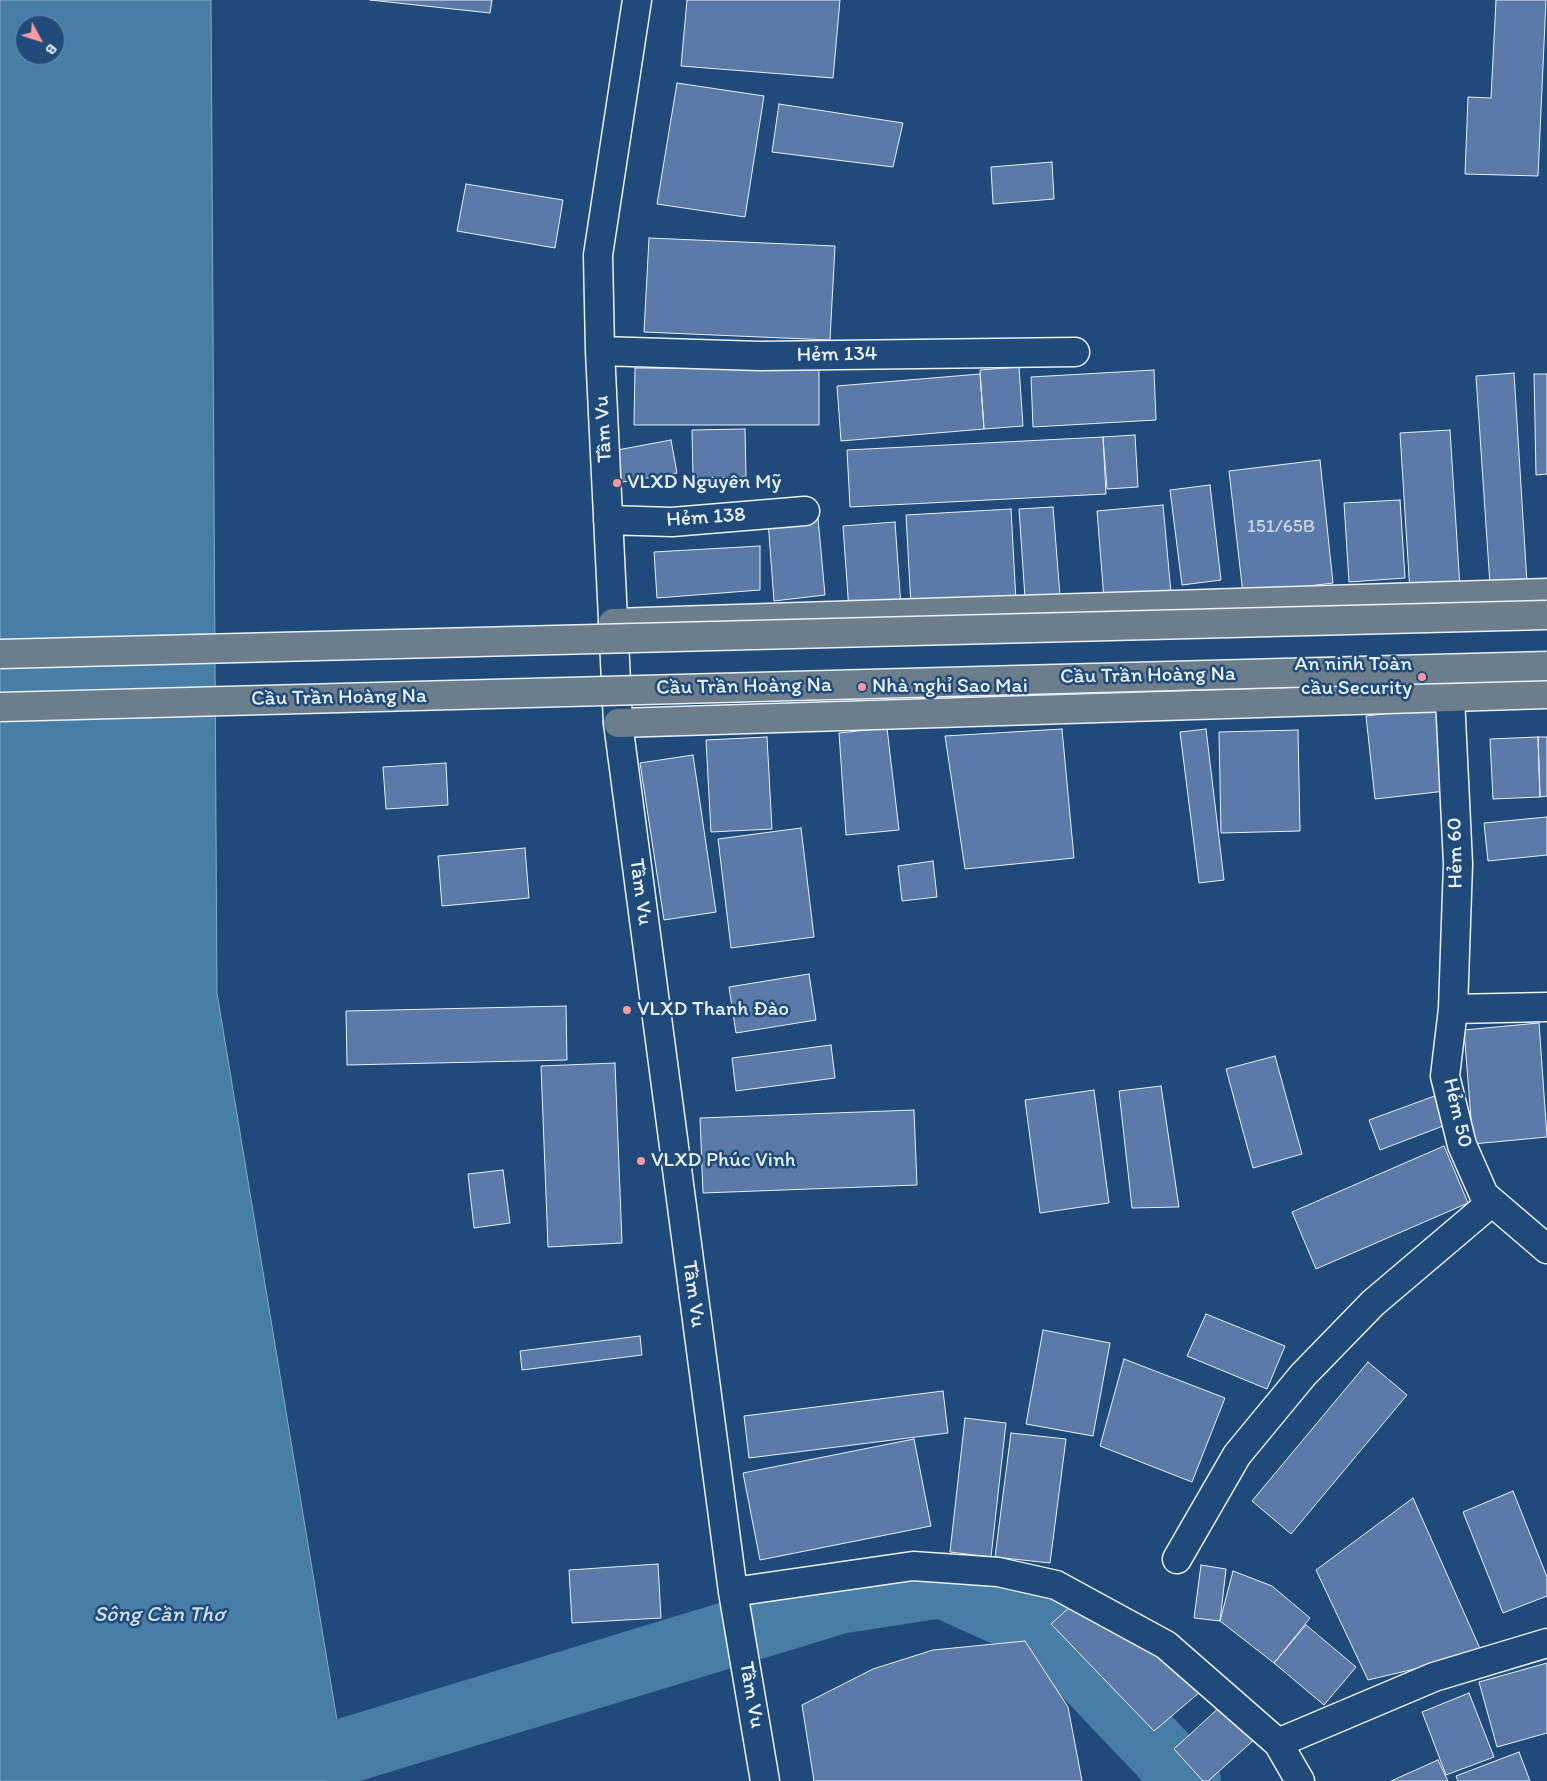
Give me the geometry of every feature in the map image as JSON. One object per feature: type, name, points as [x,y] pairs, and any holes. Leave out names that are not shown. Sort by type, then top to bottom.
[{"type":"main road","points":[[613,623],[1547,593]]},
{"type":"main road","points":[[0,654],[1547,616]]},
{"type":"main road","name":"Cầu Trần Hoàng Na","points":[[0,706],[1547,666]]},
{"type":"main road","points":[[618,724],[1547,694]]},
{"type":"street","name":"Tầm Vu","points":[[637,0],[598,254],[600,351],[618,724],[733,1594],[764,1774]]},
{"type":"street","name":"Hẻm 134","points":[[600,351],[760,356],[1075,352]]},
{"type":"street","name":"Hẻm 138","points":[[608,520],[672,522],[805,511]]},
{"type":"street","name":"Hẻm 60","points":[[1450,697],[1458,864],[1453,1009]]},
{"type":"street","points":[[1453,1009],[1547,1007]]},
{"type":"street","name":"Hẻm 50","points":[[1453,1009],[1445,1076],[1462,1145],[1484,1195],[1547,1249]]},
{"type":"street","points":[[1177,1559],[1237,1455],[1303,1375],[1372,1303],[1492,1202]]},
{"type":"street","points":[[733,1594],[913,1566],[998,1572],[1056,1585],[1166,1645],[1278,1743],[1300,1781]]},
{"type":"street","points":[[1278,1743],[1434,1677],[1547,1642]]},
{"type":"water","name":"Sông Cần Thơ","points":[[0,0],[211,0],[217,993],[347,1781],[0,1781]]},
{"type":"building","points":[[370,0],[492,0],[490,13]]},
{"type":"building","points":[[687,0],[840,0],[833,78],[681,66]]},
{"type":"building","points":[[1496,0],[1546,0],[1538,176],[1465,174],[1468,97],[1491,98]]},
{"type":"building","points":[[677,83],[764,96],[745,217],[657,204]]},
{"type":"building","points":[[779,104],[903,123],[893,167],[772,152]]},
{"type":"building","points":[[1052,162],[1054,199],[993,204],[991,167]]},
{"type":"building","points":[[466,184],[563,200],[555,248],[457,231]]},
{"type":"building","points":[[649,238],[835,246],[830,340],[644,332]]},
{"type":"building","points":[[1019,367],[1023,426],[984,429],[980,370]]},
{"type":"building","points":[[635,368],[819,369],[819,425],[634,425]]},
{"type":"building","points":[[1154,370],[1156,420],[1033,427],[1031,377]]},
{"type":"building","points":[[1514,373],[1527,583],[1490,585],[1476,376]]},
{"type":"building","points":[[980,374],[984,429],[841,441],[837,386]]},
{"type":"building","points":[[1534,374],[1547,374],[1547,474],[1536,475]]},
{"type":"building","points":[[745,429],[746,477],[693,478],[692,430]]},
{"type":"building","points":[[1450,430],[1460,588],[1410,592],[1400,433]]},
{"type":"building","points":[[1135,435],[1138,487],[1107,489],[1103,437]]},
{"type":"building","points":[[1103,437],[1106,494],[850,507],[847,450]]},
{"type":"building","points":[[671,440],[677,473],[617,483],[612,451]]},
{"type":"building","points":[[1320,460],[1333,583],[1243,594],[1229,471]]},
{"type":"building","points":[[1210,485],[1221,580],[1182,585],[1170,490]]},
{"type":"building","points":[[1400,500],[1405,578],[1349,582],[1344,503]]},
{"type":"building","points":[[1163,505],[1171,593],[1104,599],[1097,511]]},
{"type":"building","points":[[1053,507],[1060,596],[1025,598],[1019,509]]},
{"type":"building","points":[[1011,509],[1016,601],[911,606],[906,515]]},
{"type":"building","points":[[818,518],[825,595],[774,601],[768,521]]},
{"type":"building","points":[[895,522],[901,607],[849,611],[843,526]]},
{"type":"building","points":[[760,546],[760,590],[657,598],[654,552]]},
{"type":"building","points":[[1437,708],[1446,791],[1375,799],[1366,716]]},
{"type":"building","points":[[887,728],[899,830],[846,835],[839,733]]},
{"type":"building","points":[[1062,729],[1074,858],[965,869],[945,736]]},
{"type":"building","points":[[1206,729],[1224,880],[1199,883],[1180,732]]},
{"type":"building","points":[[1298,730],[1300,831],[1221,833],[1219,732]]},
{"type":"building","points":[[767,737],[772,829],[711,832],[706,740]]},
{"type":"building","points":[[1538,737],[1547,737],[1547,796],[1540,797]]},
{"type":"building","points":[[1538,737],[1540,797],[1493,799],[1490,739]]},
{"type":"building","points":[[693,755],[716,912],[664,920],[640,763]]},
{"type":"building","points":[[446,763],[448,805],[386,809],[383,767]]},
{"type":"building","points":[[1547,817],[1547,855],[1488,861],[1484,823]]},
{"type":"building","points":[[801,828],[814,937],[731,948],[718,839]]},
{"type":"building","points":[[525,848],[529,898],[442,906],[438,856]]},
{"type":"building","points":[[933,861],[937,897],[902,901],[898,866]]},
{"type":"building","points":[[809,974],[816,1020],[736,1033],[729,987]]},
{"type":"building","points":[[566,1006],[567,1060],[347,1065],[346,1011]]},
{"type":"building","points":[[1539,1023],[1547,1137],[1473,1144],[1464,1030]]},
{"type":"building","points":[[831,1045],[835,1078],[736,1091],[732,1058]]},
{"type":"building","points":[[1275,1056],[1302,1154],[1253,1168],[1226,1069]]},
{"type":"building","points":[[615,1063],[622,1243],[548,1247],[541,1066]]},
{"type":"building","points":[[1161,1086],[1179,1207],[1132,1208],[1119,1091]]},
{"type":"building","points":[[1094,1090],[1109,1203],[1040,1213],[1025,1100]]},
{"type":"building","points":[[1440,1094],[1451,1123],[1380,1150],[1369,1120]]},
{"type":"building","points":[[914,1110],[917,1185],[703,1193],[700,1118]]},
{"type":"building","points":[[1444,1146],[1468,1203],[1316,1269],[1292,1212]]},
{"type":"building","points":[[503,1170],[510,1223],[474,1228],[468,1174]]},
{"type":"building","points":[[1206,1314],[1285,1346],[1267,1389],[1187,1356]]},
{"type":"building","points":[[1043,1330],[1110,1343],[1093,1436],[1026,1424]]},
{"type":"building","points":[[640,1336],[642,1355],[522,1370],[520,1351]]},
{"type":"building","points":[[1124,1359],[1225,1398],[1192,1482],[1100,1446]]},
{"type":"building","points":[[1368,1362],[1407,1395],[1291,1534],[1252,1501]]},
{"type":"building","points":[[943,1391],[948,1433],[749,1458],[744,1416]]},
{"type":"building","points":[[965,1418],[1006,1423],[991,1557],[950,1552]]},
{"type":"building","points":[[1011,1433],[1066,1439],[1050,1563],[995,1557]]},
{"type":"building","points":[[914,1439],[931,1526],[760,1560],[743,1473]]},
{"type":"building","points":[[1513,1491],[1547,1577],[1547,1596],[1503,1613],[1463,1512]]},
{"type":"building","points":[[1413,1498],[1482,1653],[1368,1680],[1316,1570]]},
{"type":"building","points":[[658,1564],[661,1618],[572,1623],[569,1570]]},
{"type":"building","points":[[1201,1565],[1226,1569],[1220,1621],[1194,1618]]},
{"type":"building","points":[[1233,1571],[1272,1586],[1310,1618],[1274,1663],[1220,1621]]},
{"type":"building","points":[[1072,1605],[1158,1652],[1200,1692],[1154,1731],[1051,1624]]},
{"type":"building","points":[[1306,1625],[1356,1667],[1324,1705],[1274,1663]]},
{"type":"building","points":[[1025,1641],[1068,1707],[1082,1781],[814,1781],[802,1705],[873,1669],[933,1650]]},
{"type":"building","points":[[1547,1663],[1547,1733],[1497,1747],[1479,1682]]},
{"type":"building","points":[[1469,1693],[1494,1757],[1446,1775],[1422,1712]]},
{"type":"building","points":[[1223,1704],[1255,1739],[1208,1781],[1203,1781],[1174,1749]]},
{"type":"building","points":[[1519,1752],[1530,1781],[1458,1781],[1456,1776]]},
{"type":"building","points":[[1438,1760],[1448,1781],[1391,1781]]},
{"type":"waterway","points":[[342,1752],[839,1601],[942,1585],[1046,1632],[1188,1781]]},
{"type":"place","name":"VLXD Nguyên Mỹ","points":[[617,483]]},
{"type":"place","name":"An ninh Toàn cầu Security","points":[[1422,677]]},
{"type":"place","name":"Nhà nghỉ Sao Mai","points":[[862,687]]},
{"type":"place","name":"VLXD Thanh Đào","points":[[627,1010]]},
{"type":"place","name":"VLXD Phúc Vinh","points":[[641,1161]]}]
